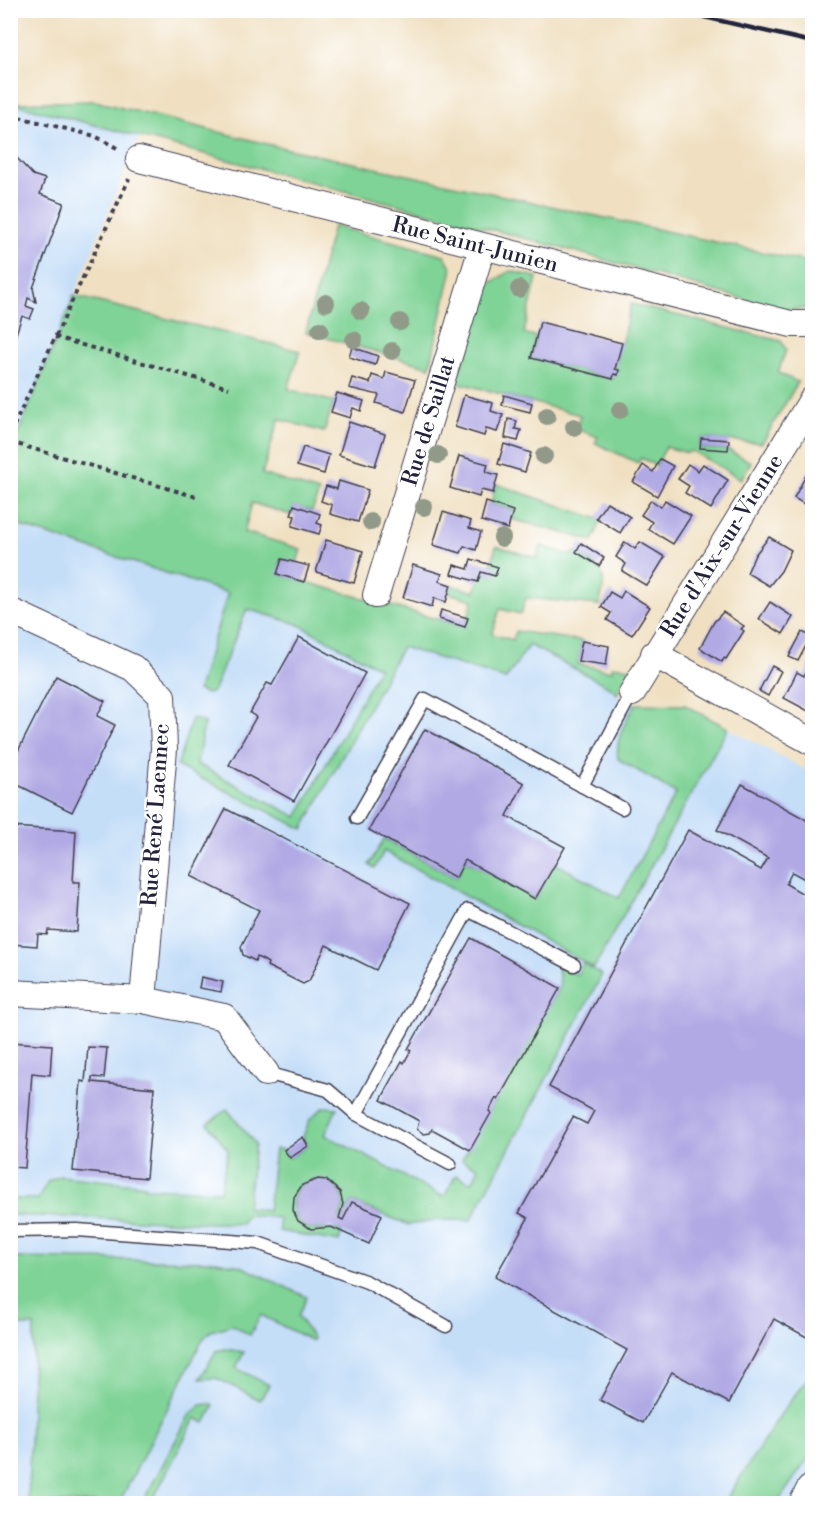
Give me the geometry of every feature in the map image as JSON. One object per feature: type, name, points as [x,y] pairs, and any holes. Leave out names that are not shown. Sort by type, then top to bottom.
[{"type":"street","name":"Rue Saint-Junien","points":[[139,159],[482,248],[791,324],[813,324]]},
{"type":"street","name":"Rue de Saillat","points":[[376,595],[482,248]]},
{"type":"street","name":"Rue d'Aix-sur-Vienne","points":[[632,693],[813,400]]},
{"type":"street","name":"Rue René Laennec","points":[[10,611],[133,668],[162,696],[164,749],[143,1000]]},
{"type":"street","points":[[654,654],[813,742]]},
{"type":"street","points":[[10,993],[143,1000],[224,1017],[266,1072]]},
{"type":"street","points":[[805,1503],[813,1491]]},
{"type":"lane","points":[[582,786],[632,693]]},
{"type":"lane","points":[[357,818],[425,699],[622,808]]},
{"type":"lane","points":[[356,1114],[468,910],[574,965]]},
{"type":"lane","points":[[266,1072],[328,1090],[356,1114],[450,1164]]},
{"type":"lane","points":[[10,1230],[77,1230],[258,1243],[367,1282],[446,1326]]},
{"type":"path","points":[[10,115],[95,136],[139,159],[10,434]]},
{"type":"path","points":[[55,337],[229,388]]},
{"type":"path","points":[[10,442],[197,497]]},
{"type":"shaded area","points":[[11,103],[139,136],[11,451]]},
{"type":"shaded area","points":[[10,524],[303,617],[528,645],[612,688],[617,694],[635,704],[685,705],[812,773],[812,1503],[11,1503]]},
{"type":"green space","points":[[95,101],[275,146],[812,263],[812,308],[782,310],[573,251],[11,103]]},
{"type":"green space","points":[[333,226],[444,255],[452,268],[430,367],[306,332]]},
{"type":"green space","points":[[510,271],[537,277],[524,333],[536,337],[531,358],[613,379],[619,370],[615,369],[631,304],[781,341],[786,350],[778,373],[798,382],[762,443],[701,438],[700,448],[728,450],[751,462],[741,479],[692,451],[687,453],[666,447],[656,466],[641,458],[638,463],[595,443],[598,437],[577,429],[580,415],[456,382],[489,284]]},
{"type":"green space","points":[[74,296],[300,351],[288,389],[334,402],[324,432],[279,419],[262,474],[319,492],[312,511],[294,506],[291,515],[252,503],[244,532],[301,549],[297,563],[282,559],[278,574],[465,627],[473,600],[449,593],[451,585],[475,592],[481,572],[495,576],[497,567],[491,565],[496,546],[537,558],[541,546],[571,555],[576,552],[593,563],[601,572],[603,585],[599,605],[526,598],[521,614],[500,609],[492,634],[513,640],[516,631],[582,641],[578,664],[612,671],[612,666],[631,668],[617,694],[612,688],[529,645],[506,679],[402,647],[303,829],[177,766],[192,718],[204,723],[197,764],[297,817],[379,668],[298,624],[247,609],[213,692],[207,694],[198,690],[228,593],[11,523],[11,451]]},
{"type":"green space","points":[[496,484],[601,520],[593,541],[511,519],[513,510],[491,504]]},
{"type":"green space","points":[[635,704],[685,705],[728,728],[594,968],[384,851],[375,868],[369,865],[384,839],[456,878],[465,860],[535,899],[555,863],[619,898],[676,793],[618,759],[619,737]]},
{"type":"green space","points":[[583,963],[602,975],[471,1220],[435,1220],[409,1225],[352,1202],[343,1220],[339,1218],[343,1204],[341,1193],[334,1185],[313,1180],[303,1184],[296,1191],[293,1204],[295,1216],[307,1228],[342,1232],[339,1242],[279,1231],[279,1218],[246,1215],[242,1224],[11,1215],[10,1199],[38,1199],[48,1181],[60,1176],[145,1185],[145,1188],[220,1191],[228,1150],[208,1124],[227,1109],[255,1144],[247,1208],[268,1211],[275,1149],[284,1150],[290,1158],[308,1146],[303,1137],[310,1119],[324,1107],[337,1108],[325,1135],[444,1197],[456,1175],[472,1183],[479,1168],[462,1160],[560,988],[558,965],[577,975]]},
{"type":"green space","points":[[11,1258],[216,1261],[241,1266],[307,1297],[298,1316],[313,1338],[312,1341],[261,1315],[250,1335],[232,1325],[211,1331],[203,1339],[119,1503],[28,1503],[34,1326],[15,1326],[16,1306],[11,1300]]},
{"type":"green space","points":[[225,1349],[244,1352],[236,1368],[269,1385],[260,1400],[216,1378],[200,1379],[216,1351]]},
{"type":"green space","points":[[812,1372],[812,1453],[777,1503],[724,1503],[781,1414]]},
{"type":"green space","points":[[201,1405],[214,1406],[205,1423],[195,1418],[151,1503],[142,1503],[189,1416]]},
{"type":"building","points":[[15,156],[33,175],[45,179],[40,194],[64,203],[33,288],[36,302],[28,298],[26,306],[34,309],[30,319],[22,316],[11,349],[10,170]]},
{"type":"building","points":[[540,322],[622,343],[615,369],[619,370],[618,375],[614,374],[613,379],[531,358]]},
{"type":"building","points":[[352,347],[378,356],[375,365],[349,357]]},
{"type":"building","points":[[386,372],[415,380],[405,412],[376,403],[379,395],[349,388],[352,378],[370,383],[372,375],[384,379]]},
{"type":"building","points":[[337,393],[364,401],[361,411],[353,408],[350,418],[331,412]]},
{"type":"building","points":[[464,395],[493,403],[491,411],[503,415],[497,432],[486,429],[484,436],[455,427]]},
{"type":"building","points":[[504,395],[532,403],[530,412],[502,405]]},
{"type":"building","points":[[508,419],[517,421],[515,429],[521,430],[518,441],[505,438]]},
{"type":"building","points":[[349,422],[385,434],[375,466],[339,455]]},
{"type":"building","points":[[701,438],[729,440],[728,450],[700,448]]},
{"type":"building","points":[[504,444],[531,453],[525,472],[498,464]]},
{"type":"building","points":[[303,447],[329,455],[324,474],[297,466]]},
{"type":"building","points":[[459,456],[488,464],[486,472],[498,475],[493,493],[481,490],[479,497],[450,488]]},
{"type":"building","points":[[660,459],[673,466],[657,496],[633,482],[643,465],[653,472]]},
{"type":"building","points":[[688,464],[698,471],[703,464],[728,480],[711,509],[685,493],[689,486],[678,479]]},
{"type":"building","points":[[812,464],[812,509],[794,498]]},
{"type":"building","points":[[339,481],[368,490],[358,522],[330,514],[332,505],[321,501],[326,486],[337,489]]},
{"type":"building","points":[[651,500],[661,507],[665,500],[691,516],[673,544],[648,529],[652,522],[641,515]]},
{"type":"building","points":[[486,502],[513,511],[508,529],[481,521]]},
{"type":"building","points":[[607,502],[630,517],[620,533],[596,518]]},
{"type":"building","points":[[294,505],[320,514],[317,523],[322,525],[319,534],[292,526],[295,516],[291,515]]},
{"type":"building","points":[[443,512],[471,521],[469,528],[481,532],[476,550],[464,546],[461,553],[433,545]]},
{"type":"building","points":[[769,537],[791,550],[781,571],[769,586],[747,573],[755,555]]},
{"type":"building","points":[[326,540],[363,551],[354,583],[316,572]]},
{"type":"building","points":[[625,542],[635,549],[640,542],[665,557],[647,586],[622,571],[626,564],[616,557]]},
{"type":"building","points":[[581,543],[604,558],[599,566],[576,552]]},
{"type":"building","points":[[282,559],[309,566],[304,582],[277,574]]},
{"type":"building","points":[[471,559],[498,567],[495,576],[481,572],[478,582],[451,574],[454,565],[468,569]]},
{"type":"building","points":[[413,565],[442,574],[439,581],[451,585],[446,602],[434,598],[432,607],[403,598]]},
{"type":"building","points":[[624,591],[650,607],[632,635],[607,620],[611,613],[601,607],[610,592],[620,598]]},
{"type":"building","points":[[770,602],[793,617],[783,634],[759,619]]},
{"type":"building","points":[[441,610],[468,618],[465,627],[439,619]]},
{"type":"building","points":[[723,612],[744,626],[741,629],[744,631],[722,662],[700,648],[714,622]]},
{"type":"building","points":[[802,632],[811,636],[798,661],[789,657]]},
{"type":"building","points":[[299,637],[365,673],[294,801],[229,765],[256,717],[250,713],[267,683],[272,685]]},
{"type":"building","points":[[582,641],[609,646],[606,665],[578,661]]},
{"type":"building","points":[[810,664],[812,666],[812,713],[784,698],[797,672],[804,676]]},
{"type":"building","points":[[772,666],[781,671],[768,696],[759,691]]},
{"type":"building","points":[[56,676],[105,701],[97,716],[115,725],[72,812],[10,781],[10,767]]},
{"type":"building","points":[[425,729],[524,783],[507,816],[565,847],[535,899],[465,860],[456,878],[369,830]]},
{"type":"building","points":[[742,784],[812,823],[812,883],[792,872],[786,884],[812,899],[812,1340],[774,1319],[729,1403],[672,1372],[643,1423],[600,1400],[627,1350],[495,1277],[528,1218],[519,1213],[573,1117],[587,1124],[594,1111],[549,1087],[688,830],[761,870],[768,858],[717,830]]},
{"type":"building","points":[[226,809],[410,903],[376,970],[326,945],[309,981],[303,984],[267,966],[268,963],[257,957],[255,961],[243,955],[241,947],[259,910],[191,876]]},
{"type":"building","points":[[10,827],[76,831],[73,882],[80,882],[77,932],[48,930],[47,935],[38,934],[37,946],[10,944]]},
{"type":"building","points":[[471,938],[560,988],[498,1100],[496,1098],[489,1111],[491,1113],[470,1150],[432,1129],[430,1133],[424,1134],[417,1129],[419,1121],[381,1100],[402,1061],[404,1063],[411,1050],[408,1049]]},
{"type":"building","points":[[201,977],[223,982],[221,992],[199,988]]},
{"type":"building","points":[[10,1042],[52,1045],[50,1075],[32,1073],[25,1168],[10,1167]]},
{"type":"building","points":[[88,1047],[107,1048],[104,1078],[92,1077],[92,1082],[154,1088],[146,1178],[73,1171],[81,1081],[85,1082]]},
{"type":"building","points":[[303,1137],[308,1146],[290,1158],[284,1150]]},
{"type":"building","points":[[318,1179],[326,1180],[340,1192],[343,1204],[339,1218],[343,1220],[352,1202],[382,1215],[369,1244],[331,1227],[311,1229],[298,1221],[293,1210],[294,1197],[302,1185]]},
{"type":"railway","points":[[674,10],[812,42]]}]
